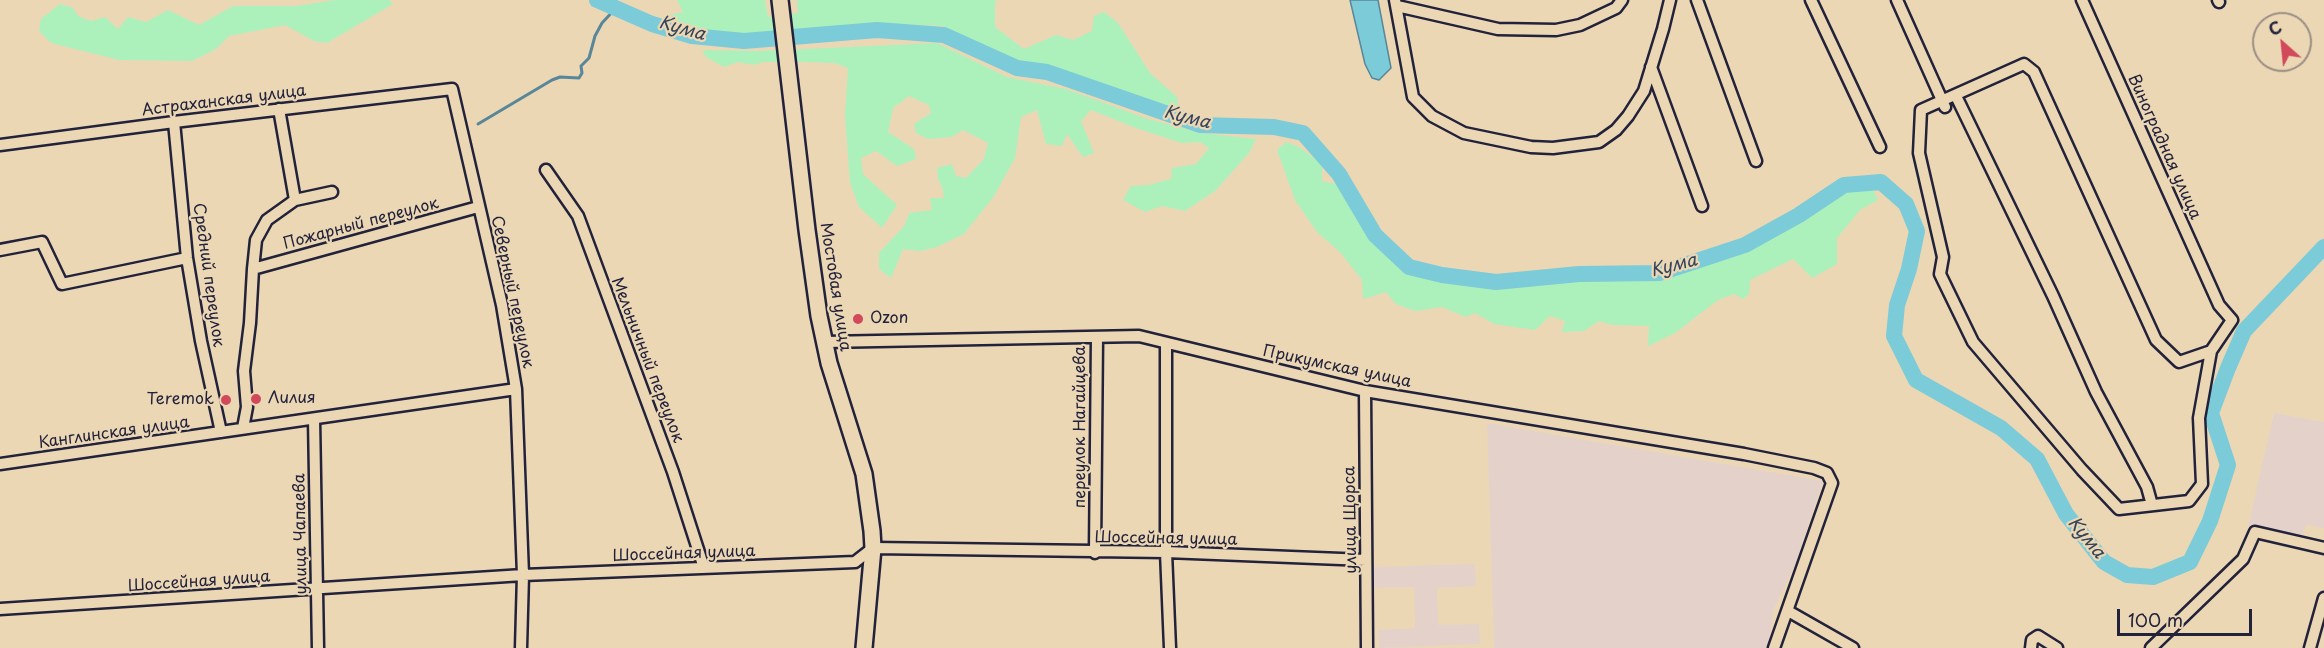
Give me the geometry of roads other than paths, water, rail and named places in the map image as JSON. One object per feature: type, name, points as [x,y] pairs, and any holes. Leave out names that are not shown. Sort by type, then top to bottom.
[{"type":"main road","name":"Мостовая улица","points":[[780,0],[795,111],[807,230],[825,342],[864,474],[873,548],[864,648]]},
{"type":"street","points":[[1622,0],[1616,8],[1580,25],[1556,30],[1498,28],[1396,3],[1413,97],[1432,116],[1464,133],[1531,147],[1553,148],[1599,142],[1616,130],[1644,91],[1670,0]]},
{"type":"street","points":[[1697,0],[1756,161]]},
{"type":"street","points":[[1811,0],[1880,147]]},
{"type":"street","points":[[1897,0],[1943,104]]},
{"type":"street","name":"Виноградная улица","points":[[2082,0],[2219,305],[2232,320],[2211,351]]},
{"type":"street","points":[[2024,64],[2034,72],[2156,340],[2179,362],[2211,351],[2199,418],[2202,484],[2189,501],[2119,508],[2082,470],[1973,342],[1940,274],[1943,257],[1919,153],[1921,110],[1943,104],[1956,96],[2024,64]]},
{"type":"street","points":[[1651,67],[1702,206]]},
{"type":"street","name":"Астраханская улица","points":[[0,145],[452,89]]},
{"type":"street","name":"Северный переулок","points":[[452,89],[502,305],[516,389],[523,575],[521,648]]},
{"type":"street","points":[[1956,96],[2053,296],[2096,392],[2147,487],[2152,505]]},
{"type":"street","points":[[279,109],[295,200]]},
{"type":"street","name":"Средний переулок","points":[[174,122],[188,258],[201,341],[221,432]]},
{"type":"street","name":"Мельничный переулок","points":[[546,170],[578,216],[673,472],[704,568]]},
{"type":"street","points":[[243,428],[247,407],[244,371],[256,240],[267,220],[295,200],[332,192]]},
{"type":"street","name":"Пожарный переулок","points":[[253,269],[478,207]]},
{"type":"street","points":[[0,250],[42,242],[62,284],[188,258]]},
{"type":"street","name":"Прикумская улица","points":[[825,342],[1139,336],[1365,391],[1744,454],[1814,468],[1827,473],[1832,483],[1788,611]]},
{"type":"street","name":"переулок Нагайцева","points":[[1095,553],[1097,337]]},
{"type":"street","points":[[1166,343],[1166,552],[1170,648]]},
{"type":"street","name":"Канглинская улица","points":[[0,464],[516,389]]},
{"type":"street","name":"улица Щорса","points":[[1365,391],[1367,648]]},
{"type":"street","name":"улица Чапаева","points":[[314,419],[318,648]]},
{"type":"street","points":[[2151,648],[2242,560],[2255,532],[2324,548]]},
{"type":"street","name":"Шоссейная улица","points":[[0,609],[523,575],[855,562],[873,548],[1095,553],[1166,552],[1366,560]]},
{"type":"street","points":[[2310,648],[2324,598]]},
{"type":"street","points":[[1774,648],[1788,611],[1853,648]]},
{"type":"street","points":[[2031,648],[2032,640],[2038,636],[2057,648]]},
{"type":"water","points":[[1350,0],[1378,0],[1391,68],[1379,80],[1372,78],[1365,64]]},
{"type":"waterway","name":"Кума","points":[[597,0],[652,24],[692,36],[744,41],[877,30],[944,35],[1017,68],[1047,72],[1200,125],[1274,127],[1303,133],[1339,174],[1375,235],[1409,267],[1442,275],[1496,282],[1579,274],[1660,273],[1745,245],[1799,215],[1844,185],[1881,182],[1906,204],[1917,231],[1909,269],[1897,305],[1894,336],[1916,380],[2001,428],[2037,459],[2066,514],[2104,562],[2127,575],[2153,577],[2190,562],[2210,521],[2228,465],[2211,413],[2228,368],[2244,331],[2324,247]]},
{"type":"waterway","points":[[478,124],[552,80],[560,77],[579,78],[582,73],[581,66],[589,58],[595,36],[602,23],[616,8]]},
{"type":"place","name":"Ozon","points":[[858,319]]},
{"type":"place","name":"Лилия","points":[[256,399]]},
{"type":"place","name":"Teremok","points":[[226,400]]}]
